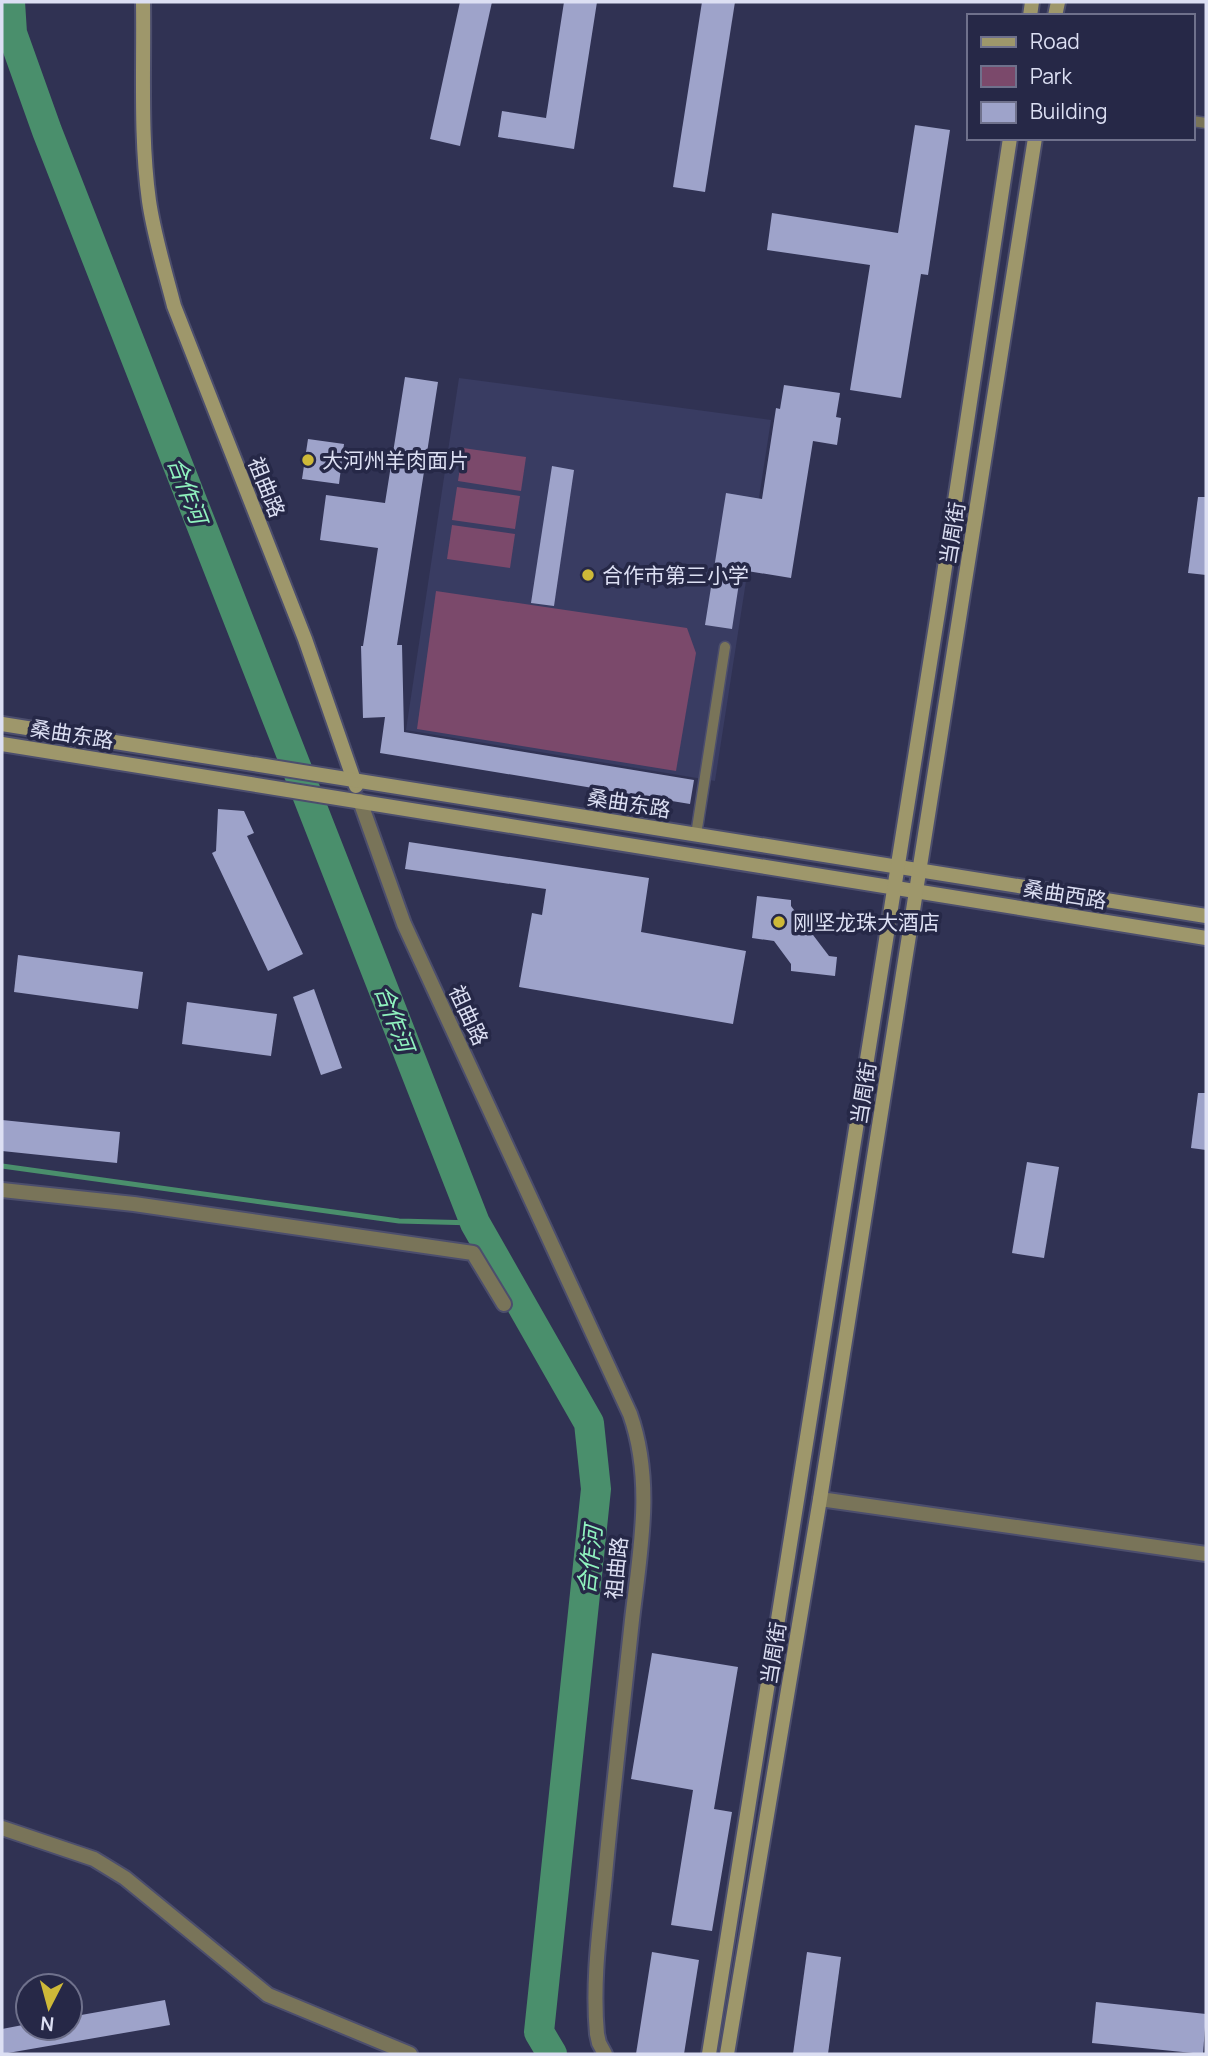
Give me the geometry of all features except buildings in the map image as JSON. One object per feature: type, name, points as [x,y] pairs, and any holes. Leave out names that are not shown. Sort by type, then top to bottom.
[{"type":"main road","name":"祖曲路","points":[[144,2],[145,142],[149,201],[174,306],[304,639],[360,801]]},
{"type":"main road","name":"当周街","points":[[709,2054],[943,586],[1010,140]]},
{"type":"main road","name":"当周街","points":[[727,2054],[820,1499],[1035,140]]},
{"type":"main road","name":"桑曲东路","points":[[2,724],[920,870]]},
{"type":"main road","name":"桑曲东路","points":[[2,744],[917,892]]},
{"type":"main road","name":"桑曲西路","points":[[920,870],[1206,916]]},
{"type":"main road","name":"桑曲西路","points":[[917,892],[1206,938]]},
{"type":"street","name":"祖曲路","points":[[360,801],[404,924],[630,1414],[642,1454],[644,1496],[640,1545],[596,1971],[597,2034],[606,2054]]},
{"type":"street","points":[[2,1190],[134,1205],[473,1253],[504,1304]]},
{"type":"street","points":[[820,1499],[1206,1554]]},
{"type":"street","points":[[2,1828],[94,1859],[125,1878],[268,1995],[410,2054]]},
{"type":"lane","points":[[696,835],[725,647]]},
{"type":"shaded area","name":"合作市第三小学","points":[[459,378],[771,420],[715,781],[406,730]]},
{"type":"green space","points":[[463,448],[526,457],[521,491],[458,481]]},
{"type":"green space","points":[[457,487],[520,496],[515,529],[452,520]]},
{"type":"green space","points":[[452,525],[515,534],[510,568],[447,559]]},
{"type":"green space","points":[[436,591],[687,628],[696,653],[676,771],[417,729]]},
{"type":"waterway","name":"合作河","points":[[10,2],[12,33],[47,131],[475,1223],[589,1423],[596,1489],[539,2032],[552,2054]]},
{"type":"waterway","points":[[2,1166],[399,1221],[475,1223]]},
{"type":"place","name":"大河州羊肉面片","points":[[308,460]]},
{"type":"place","name":"合作市第三小学","points":[[588,575]]},
{"type":"place","name":"刚坚龙珠大酒店","points":[[779,922]]}]
